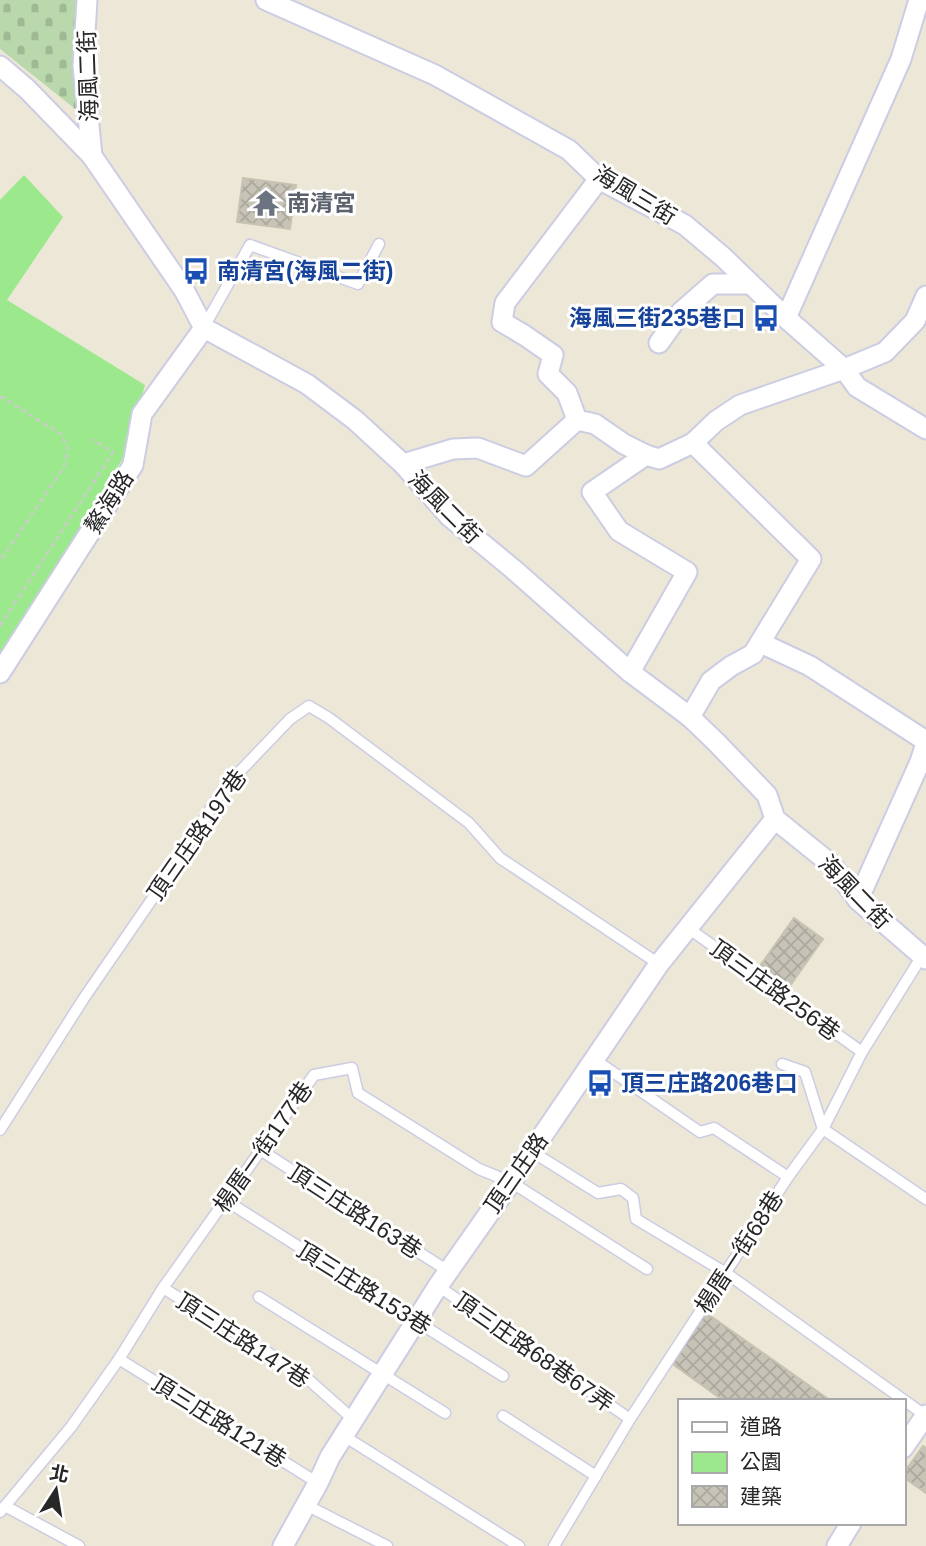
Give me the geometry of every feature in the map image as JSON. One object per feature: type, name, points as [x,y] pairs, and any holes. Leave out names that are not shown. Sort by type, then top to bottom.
[{"type":"street","name":"海風二街","points":[[87,0],[83,66],[92,156],[184,290],[204,328],[307,384],[355,420],[403,464],[450,517],[631,672],[690,717],[767,795],[775,819],[832,865],[858,900],[924,958]]},
{"type":"street","name":"海風三街","points":[[266,0],[435,75],[569,150],[598,179],[685,225],[844,369],[857,387],[926,429]]},
{"type":"street","points":[[786,318],[901,59],[919,0]]},
{"type":"street","points":[[0,66],[27,89],[92,156]]},
{"type":"street","points":[[576,420],[567,393],[548,374],[553,355],[502,322],[505,303],[598,179]]},
{"type":"street","points":[[659,343],[681,312],[713,284],[750,284]]},
{"type":"street","points":[[576,420],[595,424],[624,444],[659,459],[693,443],[716,421],[740,405],[885,352],[915,321],[926,296]]},
{"type":"street","name":"鰲海路","points":[[0,673],[133,465],[142,415],[204,328]]},
{"type":"street","points":[[403,464],[453,449],[478,448],[526,466],[576,420]]},
{"type":"street","points":[[690,717],[712,681],[753,654],[810,559],[693,443]]},
{"type":"street","points":[[631,672],[687,572],[619,531],[592,492],[646,455]]},
{"type":"street","points":[[761,643],[810,666],[926,742],[920,762],[858,900]]},
{"type":"street","name":"頂三庄路","points":[[283,1546],[330,1457],[443,1278],[659,964],[775,819]]},
{"type":"street","points":[[905,1445],[926,1415]]},
{"type":"street","points":[[837,1546],[850,1525]]},
{"type":"lane","points":[[204,328],[250,245],[358,285],[379,244]]},
{"type":"lane","name":"頂三庄路197巷","points":[[0,1130],[224,788],[290,719],[309,706],[329,718],[469,823],[500,858],[659,964]]},
{"type":"lane","name":"頂三庄路256巷","points":[[688,928],[862,1052]]},
{"type":"lane","name":"楊厝一街68巷","points":[[554,1546],[630,1419],[788,1177],[823,1129],[862,1052],[924,958]]},
{"type":"lane","points":[[594,1059],[701,1132],[713,1128],[788,1177]]},
{"type":"lane","points":[[782,1064],[805,1072],[823,1129],[926,1199]]},
{"type":"lane","name":"楊厝一街177巷","points":[[2,1509],[71,1427],[119,1359],[163,1289],[314,1075],[352,1068],[358,1093],[479,1168],[511,1182],[647,1269]]},
{"type":"lane","name":"頂三庄路163巷","points":[[262,1150],[443,1278]]},
{"type":"lane","points":[[531,1151],[598,1193],[621,1189],[634,1198],[636,1219],[726,1273],[903,1399]]},
{"type":"lane","name":"頂三庄路153巷","points":[[225,1200],[503,1376]]},
{"type":"lane","name":"頂三庄路68巷67弄","points":[[443,1278],[630,1419]]},
{"type":"lane","name":"頂三庄路147巷","points":[[163,1289],[301,1373],[349,1428],[519,1546]]},
{"type":"lane","points":[[259,1297],[445,1413]]},
{"type":"lane","name":"頂三庄路121巷","points":[[119,1359],[318,1483]]},
{"type":"lane","points":[[905,1400],[926,1415]]},
{"type":"lane","points":[[503,1416],[596,1476]]},
{"type":"lane","points":[[306,1505],[387,1546]]},
{"type":"lane","points":[[2,1509],[79,1546]]},
{"type":"path","points":[[0,396],[61,434],[68,449],[64,467],[0,561]]},
{"type":"path","points":[[0,626],[113,452],[92,439]]},
{"type":"green space","points":[[0,0],[93,0],[94,124],[0,49]]},
{"type":"green space","points":[[24,175],[63,217],[7,300],[145,385],[125,455],[0,656],[0,200]]},
{"type":"building","name":"南清宮","points":[[243,178],[296,185],[290,229],[237,222]]},
{"type":"building","points":[[794,918],[823,939],[789,987],[760,966]]},
{"type":"building","points":[[702,1310],[828,1399],[721,1399],[667,1360]]},
{"type":"building","points":[[923,1446],[926,1448],[926,1493],[905,1478],[905,1471]]},
{"type":"place","name":"南清宮","points":[[266,203]]},
{"type":"place","name":"南清宮(海風二街)","points":[[196,271]]},
{"type":"place","name":"海風三街235巷口","points":[[766,318]]},
{"type":"place","name":"頂三庄路206巷口","points":[[600,1083]]}]
